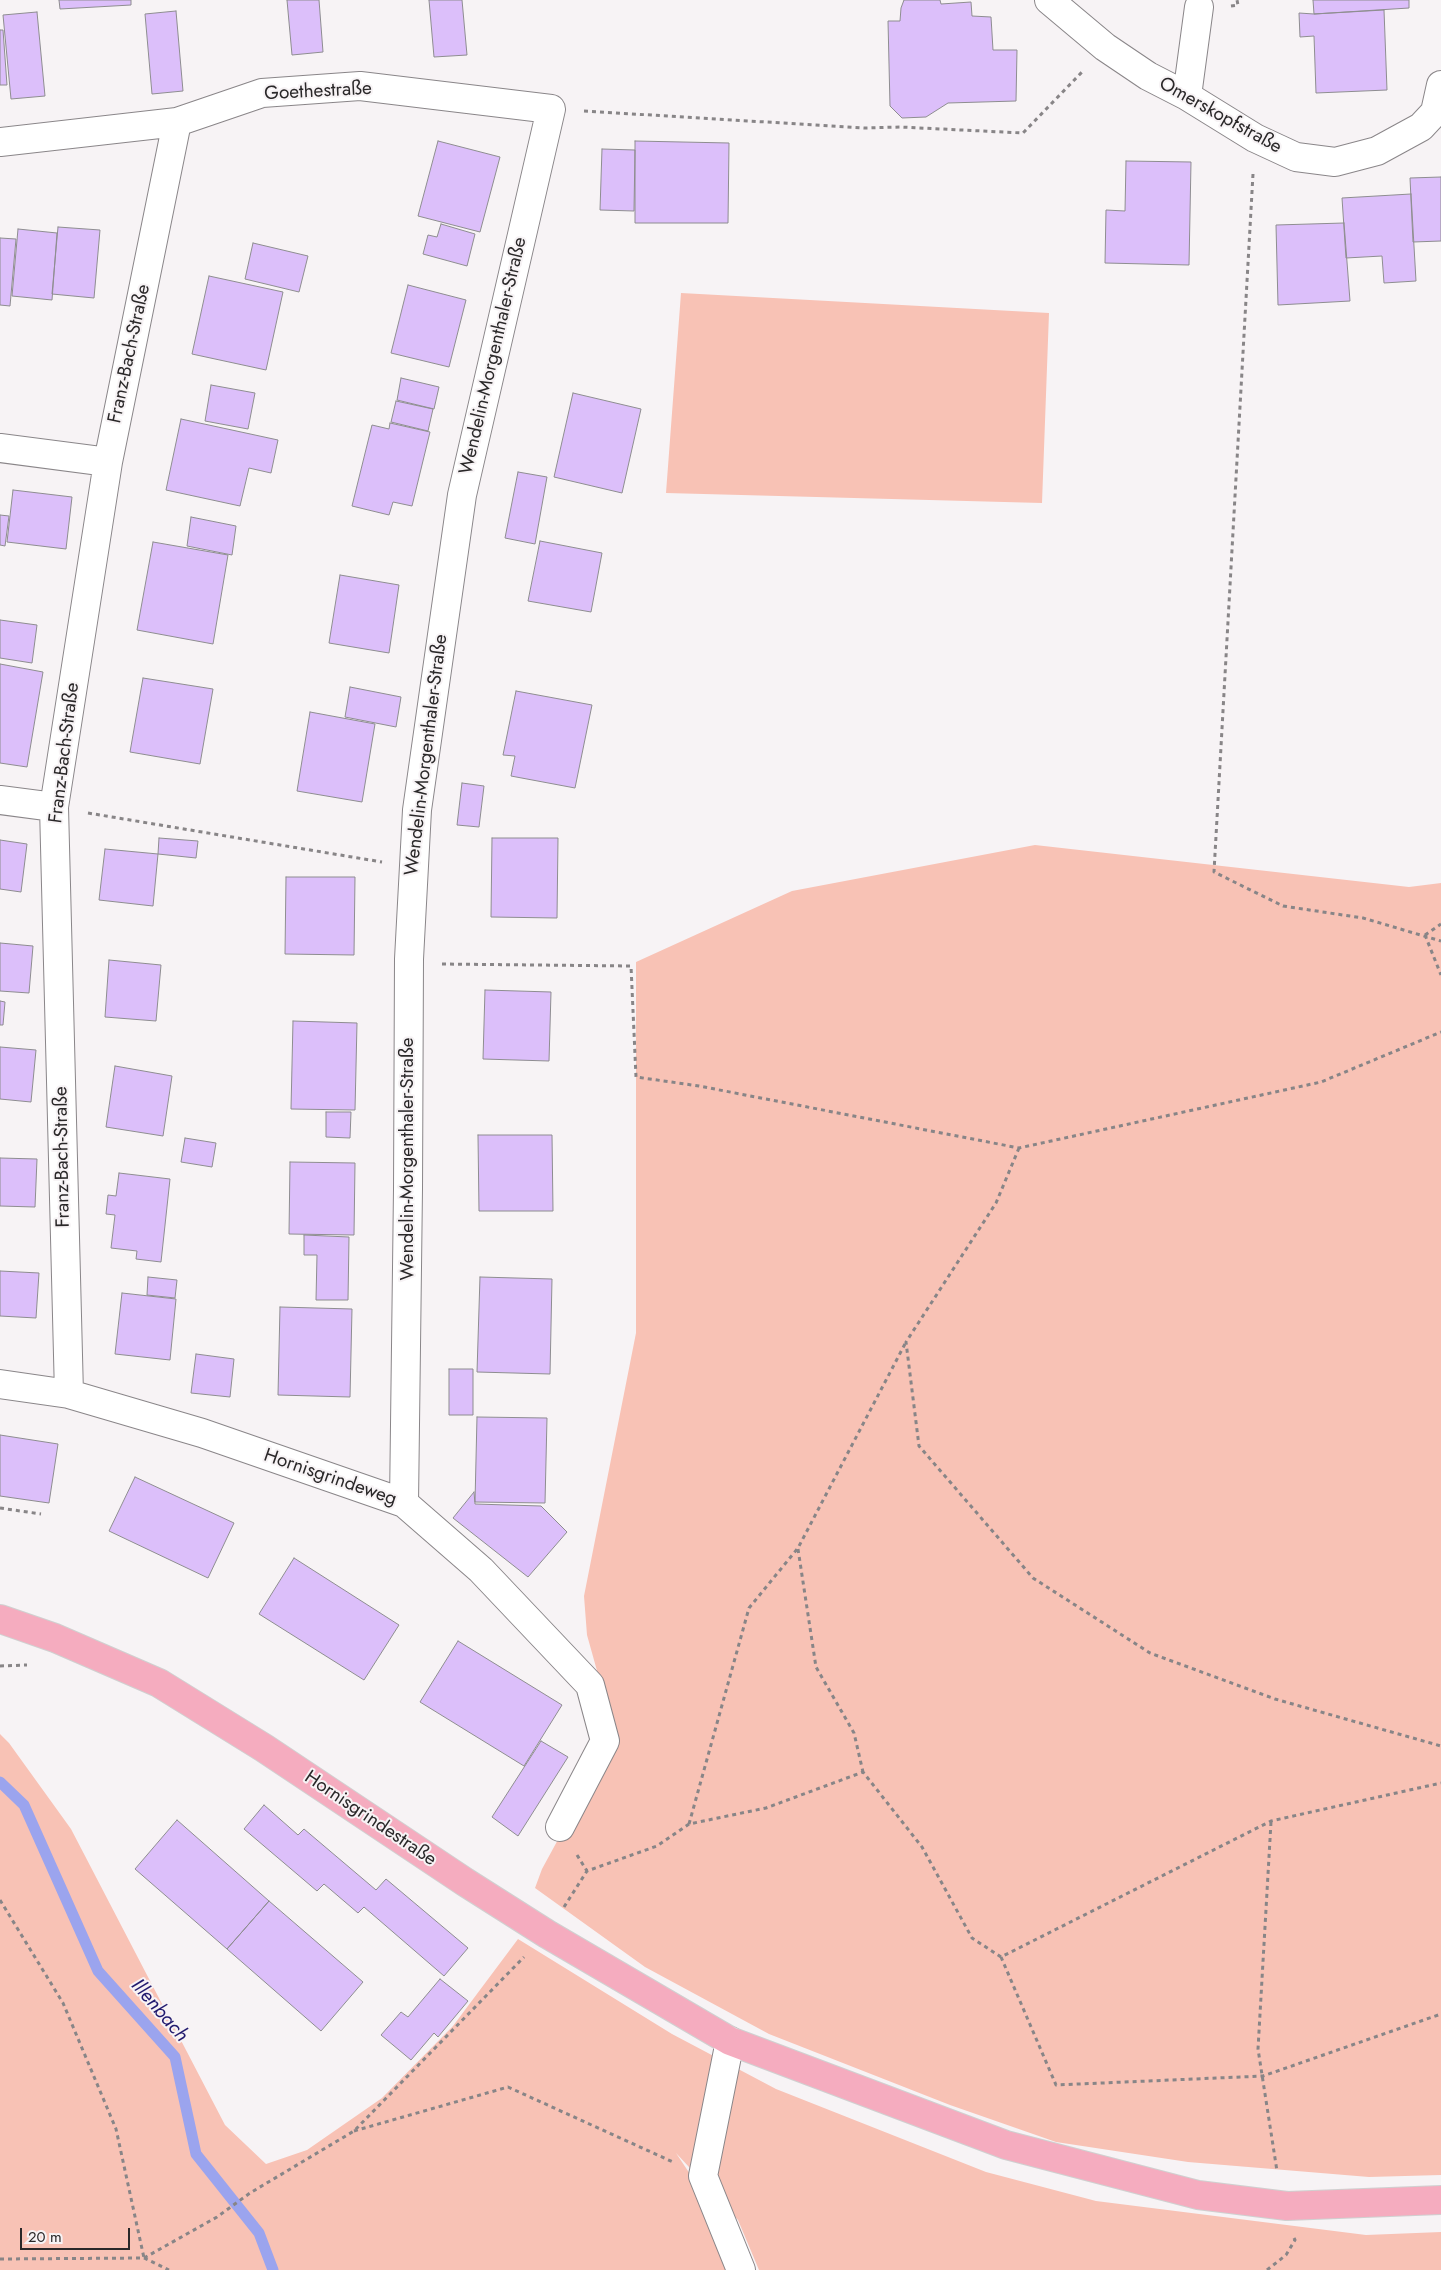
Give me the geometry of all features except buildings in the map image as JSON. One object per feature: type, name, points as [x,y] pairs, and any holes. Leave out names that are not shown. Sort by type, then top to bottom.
[{"type":"main road","name":"Hornisgrindestraße","points":[[0,1619],[55,1638],[159,1683],[264,1748],[464,1882],[547,1934],[730,2041],[1006,2145],[1198,2195],[1287,2206],[1441,2200]]},
{"type":"street","name":"Omerskopfstraße","points":[[1049,0],[1105,47],[1148,76],[1187,96],[1255,138],[1296,157],[1335,162],[1378,150],[1421,127],[1438,113],[1441,84]]},
{"type":"street","points":[[1187,96],[1199,6]]},
{"type":"street","name":"Goethestraße","points":[[0,142],[177,122],[262,93],[360,86],[551,109]]},
{"type":"street","name":"Wendelin-Morgenthaler-Straße","points":[[404,1503],[409,964],[417,810],[462,495],[551,109]]},
{"type":"street","name":"Franz-Bach-Straße","points":[[69,1394],[54,807],[108,462],[177,122]]},
{"type":"street","points":[[0,448],[108,462]]},
{"type":"street","points":[[0,800],[54,807]]},
{"type":"street","name":"Hornisgrindeweg","points":[[0,1384],[69,1394],[202,1433],[404,1503],[481,1570],[590,1685],[604,1741],[560,1827]]},
{"type":"street","points":[[730,2041],[703,2176],[741,2270]]},
{"type":"path","points":[[1237,0],[1238,5]]},
{"type":"path","points":[[551,109],[865,128],[900,127],[1023,134],[1105,47]]},
{"type":"path","points":[[1255,138],[1214,872],[1283,906],[1363,918],[1441,941]]},
{"type":"path","points":[[54,807],[391,863],[413,865]]},
{"type":"path","points":[[1425,935],[1441,924]]},
{"type":"path","points":[[1425,935],[1441,975]]},
{"type":"path","points":[[409,964],[631,966],[636,1078],[699,1086],[1019,1148],[1321,1082],[1441,1032]]},
{"type":"path","points":[[689,1824],[749,1608],[798,1548],[906,1342],[996,1202],[1019,1148]]},
{"type":"path","points":[[906,1342],[919,1446],[1033,1578],[1150,1653],[1275,1699],[1441,1746]]},
{"type":"path","points":[[0,1508],[42,1514]]},
{"type":"path","points":[[798,1548],[816,1667],[854,1733],[863,1772],[922,1847],[972,1938],[1001,1957],[1056,2086],[1263,2076],[1441,2014]]},
{"type":"path","points":[[144,2258],[217,2217],[250,2194],[354,2131],[547,1934],[587,1871],[657,1846],[689,1824],[766,1808],[863,1772]]},
{"type":"path","points":[[1001,1957],[1271,1821],[1441,1783]]},
{"type":"path","points":[[1271,1821],[1258,2049],[1277,2171],[1287,2206]]},
{"type":"path","points":[[0,1900],[63,2003],[116,2129],[144,2258]]},
{"type":"path","points":[[354,2131],[508,2087],[703,2176]]},
{"type":"path","points":[[1267,2270],[1286,2254]]},
{"type":"path","points":[[0,2259],[144,2258],[169,2270]]},
{"type":"shaded area","points":[[681,293],[1049,313],[1042,503],[666,493]]},
{"type":"shaded area","points":[[1035,845],[1409,887],[1441,883],[1441,2175],[1369,2177],[1188,2162],[1056,2142],[950,2105],[769,2034],[645,1967],[535,1888],[542,1869],[615,1735],[587,1635],[584,1596],[636,1333],[636,962],[792,891]]},
{"type":"shaded area","points":[[0,1734],[9,1743],[71,1829],[225,2125],[266,2164],[307,2150],[382,2098],[453,2026],[518,1939],[672,2034],[776,2089],[986,2172],[1096,2201],[1366,2235],[1441,2232],[1441,2270],[759,2270],[738,2220],[676,2153],[698,2186],[731,2270],[0,2270]]},
{"type":"waterway","name":"Illenbach","points":[[0,1782],[24,1805],[98,1971],[175,2057],[196,2154],[259,2233],[273,2270]]}]
